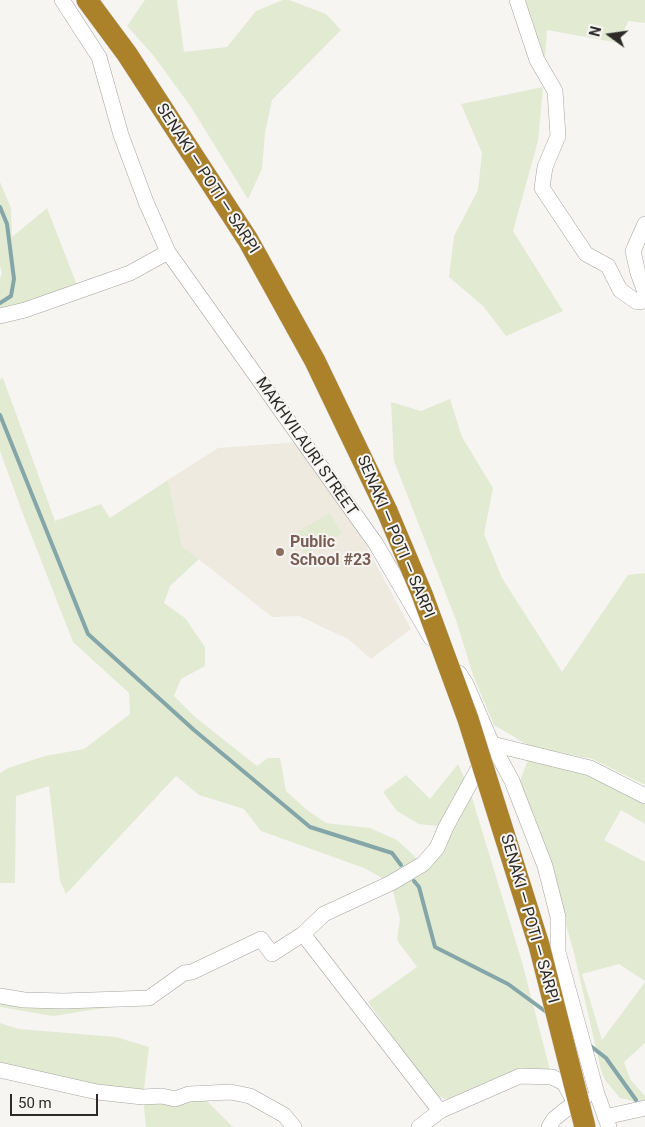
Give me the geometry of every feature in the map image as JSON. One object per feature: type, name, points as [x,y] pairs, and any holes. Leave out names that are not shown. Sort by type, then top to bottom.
[{"type":"highway","name":"SENAKI — POTI — SARPI","points":[[87,0],[126,54],[248,240],[315,361],[387,511],[422,594],[468,719],[539,946],[584,1127]]},
{"type":"street","name":"MAKHVILAURI STREET","points":[[62,0],[99,57],[121,135],[146,202],[168,252],[376,544],[428,634],[449,656],[466,684],[492,744],[512,780],[545,866],[558,917],[558,952],[597,1094],[607,1122]]},
{"type":"street","points":[[518,0],[537,60],[556,91],[558,136],[545,167],[542,188],[586,254],[608,266],[620,290],[637,302],[645,300]]},
{"type":"street","points":[[645,224],[634,251],[638,273],[645,292]]},
{"type":"street","points":[[0,316],[26,310],[130,273],[168,252]]},
{"type":"street","points":[[0,996],[24,1000],[149,998],[184,973],[192,972],[260,939],[272,954],[303,934],[324,914],[390,883],[423,864],[437,848],[446,827],[492,744],[590,768],[645,796]]},
{"type":"street","points":[[303,934],[440,1111]]},
{"type":"street","points":[[0,1070],[96,1092],[143,1097],[162,1096],[175,1099],[189,1094],[232,1092],[250,1096],[284,1115],[294,1127]]},
{"type":"street","points":[[419,1127],[440,1111],[520,1076],[552,1077],[564,1083],[575,1102]]},
{"type":"street","points":[[549,1127],[554,1120],[575,1102],[597,1094]]},
{"type":"street","points":[[607,1122],[645,1108]]},
{"type":"shaded area","name":"Public School #23","points":[[299,442],[350,516],[411,629],[371,659],[348,639],[299,616],[272,617],[182,546],[168,480],[218,448]]},
{"type":"green space","points":[[145,0],[177,0],[184,52],[227,47],[256,11],[283,0],[289,0],[326,14],[341,30],[272,100],[265,133],[262,169],[248,199],[189,104],[153,55],[127,26]]},
{"type":"green space","points":[[525,0],[645,0],[645,23],[628,21],[619,43],[547,30],[545,59]]},
{"type":"green space","points":[[543,87],[538,141],[513,231],[563,311],[506,336],[483,306],[449,277],[454,236],[478,190],[482,153],[461,104]]},
{"type":"green space","points":[[0,182],[11,208],[12,237],[47,208],[80,293],[0,317],[0,279],[2,273],[0,266]]},
{"type":"green space","points":[[3,378],[55,521],[101,504],[110,518],[168,480],[182,546],[199,559],[170,586],[164,603],[185,618],[205,647],[205,666],[181,679],[174,696],[195,717],[257,766],[268,758],[280,758],[286,791],[307,810],[326,823],[370,828],[397,840],[423,864],[446,827],[419,824],[397,811],[383,792],[406,775],[430,799],[458,764],[469,788],[522,962],[550,1070],[454,1102],[434,1095],[368,1002],[417,967],[397,940],[400,919],[391,883],[364,868],[261,831],[244,809],[199,795],[176,776],[66,894],[60,881],[49,786],[16,796],[15,883],[0,883],[0,773],[8,768],[45,756],[84,749],[130,714],[129,693],[73,642],[23,514],[0,451],[0,379]]},
{"type":"green space","points":[[450,399],[462,437],[493,488],[484,534],[502,578],[562,672],[628,575],[645,573],[645,785],[593,759],[531,747],[494,725],[473,675],[456,620],[394,461],[391,402],[421,411]]},
{"type":"green space","points":[[330,513],[342,534],[305,554],[293,534]]},
{"type":"green space","points":[[530,754],[645,796],[645,824],[621,810],[604,840],[645,862],[645,981],[619,964],[582,974],[602,1040],[645,982],[645,1043],[624,1062],[630,1079],[645,1096],[645,1104],[620,1098],[605,1080],[601,1070],[574,953],[550,867],[519,784]]},
{"type":"green space","points":[[0,996],[117,1006],[53,1016],[0,1007]]},
{"type":"green space","points":[[0,1023],[19,1029],[116,1037],[149,1047],[143,1097],[0,1070]]},
{"type":"green space","points":[[200,1094],[233,1127],[146,1127],[143,1097]]},
{"type":"waterway","points":[[0,207],[7,224],[14,279],[11,296],[0,303]]},
{"type":"waterway","points":[[0,415],[88,634],[194,730],[310,827],[392,853],[401,865]]},
{"type":"waterway","points":[[414,881],[419,887],[435,947],[508,984],[549,1014]]},
{"type":"waterway","points":[[588,1044],[606,1058],[636,1100]]},
{"type":"place","name":"Public School #23","points":[[280,552]]}]
